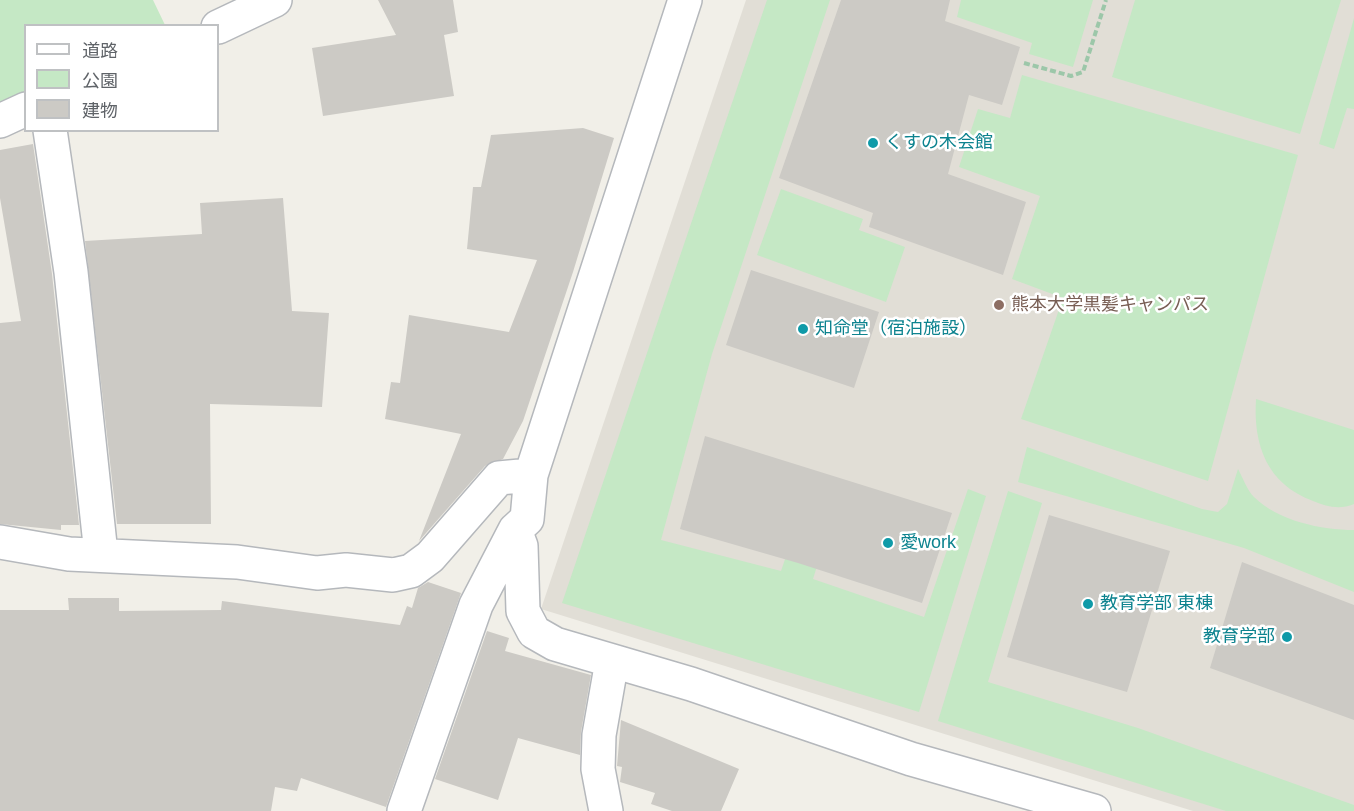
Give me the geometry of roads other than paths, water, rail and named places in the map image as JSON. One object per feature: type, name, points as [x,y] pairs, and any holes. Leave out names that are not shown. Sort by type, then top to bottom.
[{"type":"street","points":[[219,27],[275,0]]},
{"type":"street","points":[[404,811],[476,605],[515,530],[527,519],[531,475],[686,0]]},
{"type":"street","points":[[0,121],[24,110]]},
{"type":"street","points":[[50,132],[71,272],[101,554]]},
{"type":"street","points":[[0,542],[69,554],[237,562],[317,573],[346,570],[393,575],[411,571],[430,557],[499,478],[531,475]]},
{"type":"street","points":[[515,530],[521,546],[523,611],[534,633],[555,644],[703,688],[911,759],[1094,811]]},
{"type":"street","points":[[606,811],[598,769],[599,735],[612,661]]},
{"type":"place","name":"くすの木会館","points":[[873,143]]},
{"type":"place","name":"熊本大学黒髪キャンパス","points":[[999,305]]},
{"type":"place","name":"知命堂（宿泊施設）","points":[[803,329]]},
{"type":"place","name":"愛work","points":[[888,543]]},
{"type":"place","name":"教育学部 東棟","points":[[1088,604]]},
{"type":"place","name":"教育学部","points":[[1287,637]]}]
